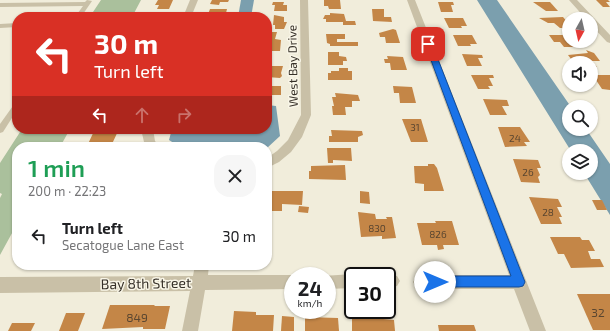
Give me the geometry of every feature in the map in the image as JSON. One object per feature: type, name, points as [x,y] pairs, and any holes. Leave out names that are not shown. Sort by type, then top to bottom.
[{"type":"street","points":[[190,12],[194,0]]},
{"type":"street","name":"West Bay Drive","points":[[272,159],[290,147],[300,130],[306,115],[304,0]]},
{"type":"street","points":[[411,0],[538,331]]},
{"type":"street","points":[[573,0],[584,12]]},
{"type":"street","points":[[598,27],[610,40]]},
{"type":"street","points":[[190,331],[201,270]]},
{"type":"street","name":"Bay 8th Street","points":[[0,285],[284,282]]},
{"type":"street","points":[[421,282],[519,282]]},
{"type":"lane","points":[[0,5],[88,2]]},
{"type":"lane","points":[[81,12],[88,2]]},
{"type":"lane","points":[[0,26],[12,25]]},
{"type":"lane","points":[[0,130],[12,112]]},
{"type":"green space","points":[[101,0],[141,0],[135,12],[93,12]]},
{"type":"green space","points":[[19,134],[67,134],[63,142],[14,142]]},
{"type":"green space","points":[[12,144],[12,233],[0,255],[0,198],[2,194],[0,193],[0,163]]},
{"type":"water","points":[[241,0],[254,0],[252,12],[239,12]]},
{"type":"water","points":[[477,0],[497,0],[566,100],[562,100],[562,136],[591,136],[596,144],[567,144]]},
{"type":"water","points":[[272,106],[276,106],[280,136],[272,143],[272,142],[172,142],[169,140],[171,134],[272,134]]},
{"type":"water","points":[[598,146],[610,164],[610,215],[588,180],[598,180]]},
{"type":"building","points":[[158,0],[173,0],[169,9],[157,9],[159,5],[155,5]]},
{"type":"building","points":[[212,0],[229,0],[228,2],[220,2],[219,5],[210,4]]},
{"type":"building","points":[[324,0],[340,0],[341,9],[329,9],[328,6],[324,6]]},
{"type":"building","points":[[596,0],[608,0],[610,2],[606,2],[610,7],[603,7]]},
{"type":"building","points":[[273,2],[284,2],[283,5],[287,5],[287,11],[274,11],[275,5],[272,5]]},
{"type":"building","points":[[438,2],[453,2],[454,5],[451,5],[453,12],[441,12]]},
{"type":"building","points":[[533,2],[550,2],[558,11],[546,11]]},
{"type":"building","points":[[210,9],[227,9],[226,12],[209,12]]},
{"type":"building","points":[[372,9],[384,9],[384,17],[391,17],[392,22],[373,21]]},
{"type":"building","points":[[330,13],[344,14],[346,21],[355,21],[356,25],[343,25],[343,22],[326,22],[326,19],[323,19],[325,15],[330,15]]},
{"type":"building","points":[[274,15],[284,17],[284,22],[287,22],[284,29],[275,29],[275,25],[273,25]]},
{"type":"building","points":[[562,17],[562,28],[554,23],[548,23],[539,18]]},
{"type":"building","points":[[444,18],[463,18],[467,26],[461,26],[462,28],[449,28]]},
{"type":"building","points":[[393,29],[396,30],[400,43],[386,43],[385,37],[380,37],[379,33]]},
{"type":"building","points":[[272,32],[277,32],[275,39],[281,40],[280,51],[272,51]]},
{"type":"building","points":[[326,34],[345,34],[345,39],[337,39],[337,42],[358,42],[358,46],[330,46],[330,44],[327,43]]},
{"type":"building","points":[[453,35],[472,35],[477,44],[470,44],[471,46],[458,46]]},
{"type":"building","points":[[549,35],[562,35],[562,44],[560,42],[554,42]]},
{"type":"building","points":[[586,50],[594,53],[596,56],[568,55],[588,53]]},
{"type":"building","points":[[328,52],[339,52],[339,56],[346,57],[347,61],[343,61],[343,65],[328,65]]},
{"type":"building","points":[[462,54],[482,55],[483,58],[478,58],[482,66],[467,66]]},
{"type":"building","points":[[387,56],[403,57],[407,70],[391,70],[390,63],[385,63],[384,59],[388,59]]},
{"type":"building","points":[[272,66],[283,66],[281,73],[282,76],[280,78],[272,77]]},
{"type":"building","points":[[339,68],[348,68],[348,71],[352,71],[352,80],[328,80],[328,73],[331,73],[331,71],[339,71]]},
{"type":"building","points":[[471,75],[493,75],[494,78],[489,78],[493,86],[488,86],[490,89],[478,89]]},
{"type":"building","points":[[598,75],[610,75],[610,90],[602,89],[598,83]]},
{"type":"building","points":[[272,86],[281,86],[281,95],[272,95]]},
{"type":"building","points":[[393,86],[412,87],[416,103],[400,103],[399,93],[394,93]]},
{"type":"building","points":[[335,93],[358,95],[360,101],[352,101],[352,107],[345,107],[346,115],[333,115],[332,106],[334,106],[332,97],[336,97]]},
{"type":"building","points":[[483,99],[507,100],[509,106],[502,106],[507,115],[490,115]]},
{"type":"building","points":[[402,119],[421,119],[428,142],[411,142]]},
{"type":"building","points":[[498,127],[520,127],[530,142],[524,142],[527,146],[505,147]]},
{"type":"building","points":[[331,130],[362,131],[363,135],[358,137],[358,142],[329,142],[329,136],[332,136]]},
{"type":"building","points":[[93,134],[117,134],[113,142],[89,142]]},
{"type":"building","points":[[327,148],[351,148],[352,161],[333,160],[333,163],[328,163]]},
{"type":"building","points":[[513,159],[538,160],[541,168],[537,168],[540,175],[538,177],[540,183],[521,182]]},
{"type":"building","points":[[428,164],[434,164],[437,168],[444,191],[424,191],[424,184],[415,183],[414,166],[428,166]]},
{"type":"building","points":[[345,165],[346,180],[309,179],[309,171],[311,171],[311,166]]},
{"type":"building","points":[[272,191],[303,191],[302,205],[282,204],[282,211],[272,211]]},
{"type":"building","points":[[360,191],[369,192],[370,204],[360,203]]},
{"type":"building","points":[[529,197],[558,199],[562,207],[557,207],[562,217],[559,217],[562,224],[541,224]]},
{"type":"building","points":[[592,200],[602,200],[607,210],[597,210]]},
{"type":"building","points":[[299,206],[309,207],[308,213],[298,212]]},
{"type":"building","points":[[358,212],[375,214],[376,219],[387,219],[386,217],[392,217],[396,238],[382,239],[382,236],[361,237]]},
{"type":"building","points":[[435,221],[452,221],[459,245],[443,245],[444,249],[438,250],[437,245],[422,245],[417,223],[436,223]]},
{"type":"building","points":[[550,237],[580,237],[582,240],[589,240],[595,251],[588,251],[591,259],[600,259],[604,267],[571,268],[564,254],[558,254]]},
{"type":"building","points":[[577,294],[610,294],[610,330],[593,330]]},
{"type":"building","points":[[110,305],[170,306],[165,329],[143,329],[143,327],[102,329]]},
{"type":"building","points":[[234,311],[256,312],[256,315],[274,315],[273,331],[232,331]]},
{"type":"building","points":[[66,313],[85,313],[78,331],[59,331]]},
{"type":"building","points":[[282,316],[284,316],[284,319],[294,319],[294,331],[281,331]]},
{"type":"building","points":[[338,318],[339,331],[305,331],[305,319]]},
{"type":"building","points":[[352,319],[394,320],[395,331],[352,331]]},
{"type":"building","points":[[12,323],[35,323],[31,331],[8,331]]},
{"type":"building","points":[[438,325],[474,325],[476,331],[439,331]]},
{"type":"route","points":[[428,44],[519,282],[435,282]]}]
